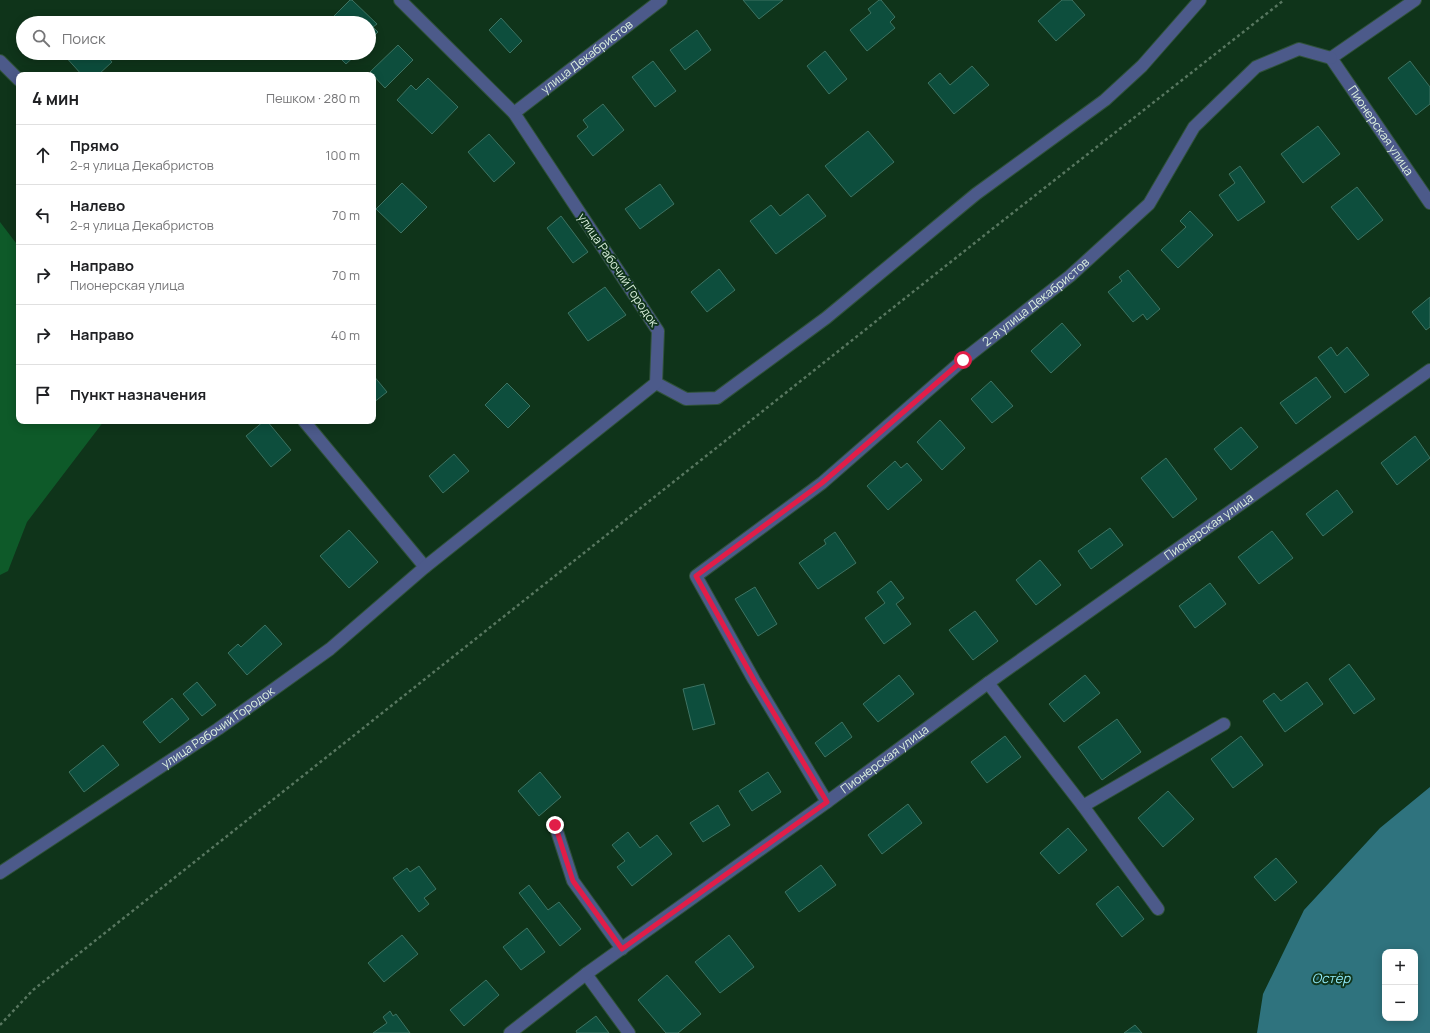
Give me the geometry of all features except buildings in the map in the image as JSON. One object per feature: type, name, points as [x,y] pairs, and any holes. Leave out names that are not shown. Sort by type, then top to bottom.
[{"type":"street","name":"улица Рабочий Городок","points":[[0,873],[218,729],[330,649],[425,567],[656,383],[658,331],[514,113],[400,0]]},
{"type":"street","name":"улица Декабристов","points":[[514,113],[661,0]]},
{"type":"street","points":[[656,383],[686,399],[717,398],[826,318],[976,194],[1105,100],[1142,66],[1200,0]]},
{"type":"street","points":[[1330,58],[1415,0]]},
{"type":"street","name":"2-я улица Декабристов","points":[[827,802],[754,680],[696,576],[822,483],[963,360],[1070,276],[1149,204],[1194,127],[1256,67],[1299,49],[1330,58]]},
{"type":"street","name":"Пионерская улица","points":[[1330,58],[1430,203]]},
{"type":"street","points":[[0,61],[16,77]]},
{"type":"street","name":"Пионерская улица","points":[[510,1033],[586,974],[827,802],[988,683],[1430,370]]},
{"type":"street","points":[[306,424],[425,567]]},
{"type":"street","points":[[988,683],[1083,806],[1158,909]]},
{"type":"street","points":[[1083,806],[1224,724]]},
{"type":"street","points":[[555,825],[573,881],[622,949]]},
{"type":"street","points":[[586,974],[629,1033]]},
{"type":"path","points":[[0,1025],[33,990],[991,230],[1284,0]]},
{"type":"green space","points":[[0,222],[16,243],[16,424],[102,424],[27,522],[8,571],[0,575]]},
{"type":"water","name":"Остёр","points":[[1430,787],[1430,1033],[1257,1033],[1263,994],[1304,910],[1380,828]]},
{"type":"route","points":[[555,825],[573,881],[622,949],[827,802],[754,680],[696,576],[822,483],[963,360]]}]
